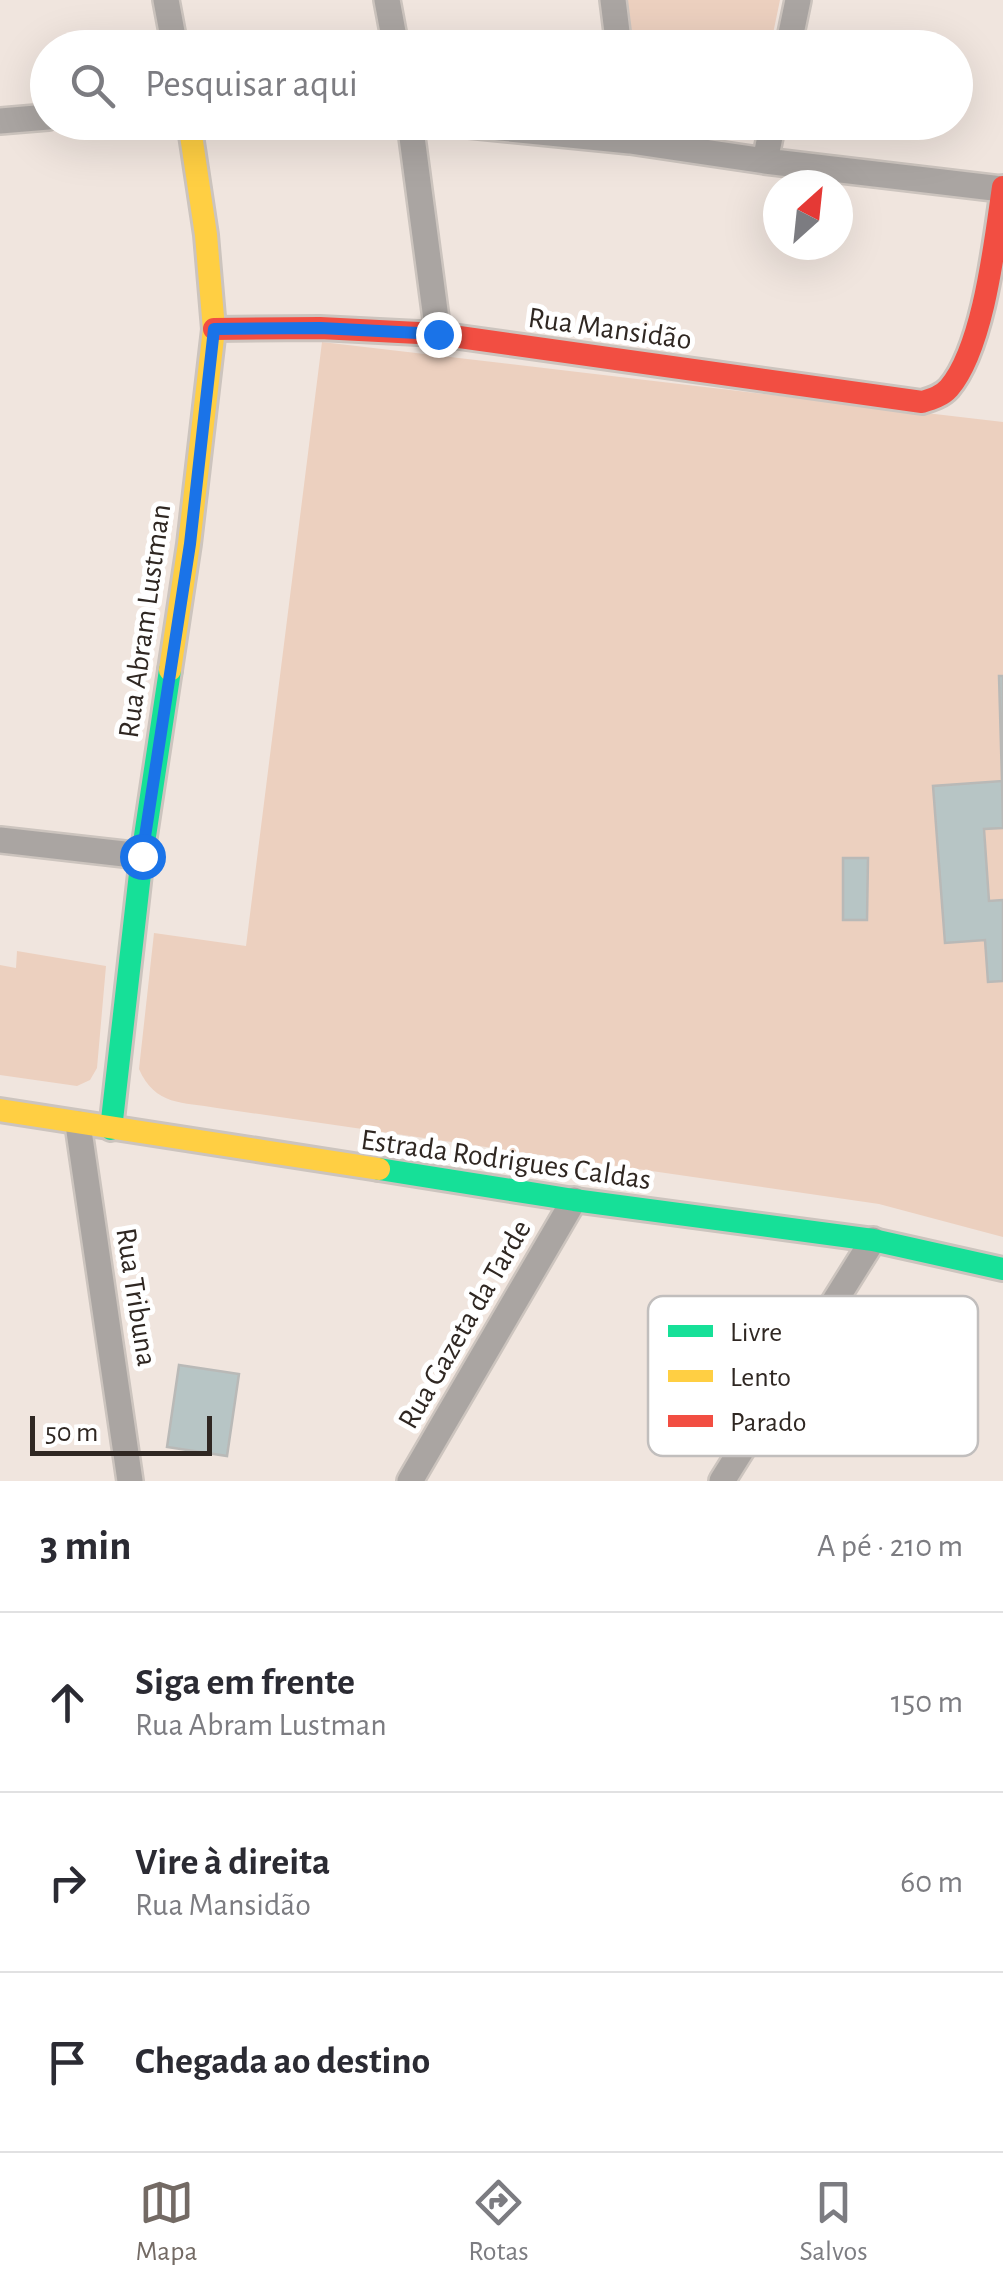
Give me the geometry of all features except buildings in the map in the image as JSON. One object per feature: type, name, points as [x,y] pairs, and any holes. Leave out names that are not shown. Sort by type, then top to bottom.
[{"type":"street","points":[[166,0],[172,30]]},
{"type":"street","points":[[387,0],[393,30]]},
{"type":"street","points":[[613,0],[617,30]]},
{"type":"street","points":[[792,30],[798,0]]},
{"type":"street","points":[[0,121],[30,118]]},
{"type":"street","name":"Rua Abram Lustman","points":[[111,1130],[142,856],[190,544],[214,329],[206,235],[192,140]]},
{"type":"street","points":[[412,140],[438,334]]},
{"type":"street","points":[[667,140],[765,161],[1003,188]]},
{"type":"street","points":[[765,161],[769,140]]},
{"type":"street","name":"Rua Mansidão","points":[[214,329],[320,328],[438,334],[922,402],[934,399],[950,386],[968,350],[999,251],[1003,188]]},
{"type":"street","points":[[0,840],[142,856]]},
{"type":"street","name":"Estrada Rodrigues Caldas","points":[[0,1110],[574,1200],[873,1240],[1003,1269]]},
{"type":"street","name":"Rua Tribuna","points":[[78,1124],[130,1481]]},
{"type":"street","name":"Rua Gazeta da Tarde","points":[[410,1481],[574,1200]]},
{"type":"street","points":[[838,1296],[873,1240]]},
{"type":"street","points":[[722,1481],[738,1456]]},
{"type":"shaded area","points":[[621,0],[780,0],[774,30],[625,30]]},
{"type":"shaded area","points":[[322,342],[1003,422],[1003,1237],[879,1204],[182,1103],[162,1096],[146,1081],[139,1069],[154,933],[246,946]]},
{"type":"shaded area","points":[[17,951],[106,966],[97,1068],[90,1080],[77,1086],[0,1075],[0,965],[16,968]]},
{"type":"traffic: fast","points":[[111,1129],[142,856],[170,670]]},
{"type":"traffic: fast","points":[[379,1169],[873,1240],[1003,1269]]},
{"type":"traffic: slow","points":[[170,670],[214,329],[206,235],[192,140]]},
{"type":"traffic: slow","points":[[0,1110],[379,1169]]},
{"type":"traffic: jam","points":[[214,329],[320,328],[438,334],[922,402],[949,388],[971,347],[992,264],[1003,187]]},
{"type":"route","points":[[142,856],[190,544],[214,329],[320,328],[438,334]]}]
